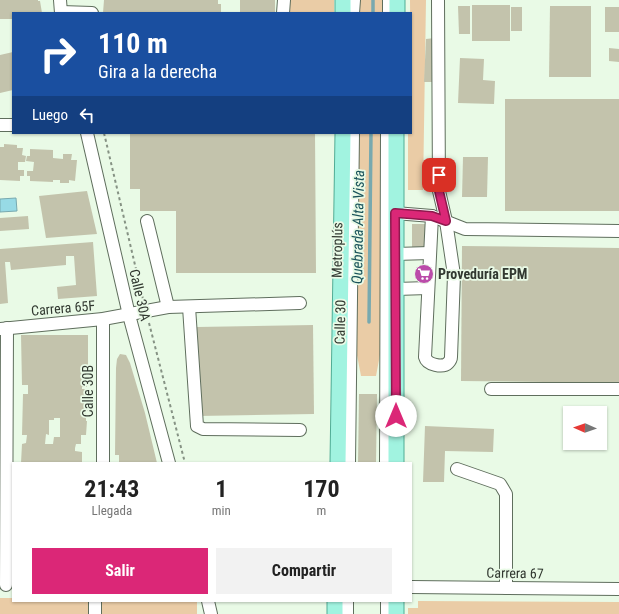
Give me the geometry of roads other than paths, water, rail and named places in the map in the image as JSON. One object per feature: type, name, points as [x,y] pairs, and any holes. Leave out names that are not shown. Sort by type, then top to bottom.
[{"type":"main road","points":[[343,0],[343,12]]},
{"type":"main road","points":[[397,0],[397,12]]},
{"type":"main road","name":"Calle 30","points":[[338,462],[343,134]]},
{"type":"main road","points":[[396,134],[396,462]]},
{"type":"main road","points":[[335,602],[335,614]]},
{"type":"main road","points":[[396,602],[396,614]]},
{"type":"street","points":[[60,0],[61,12]]},
{"type":"street","points":[[283,12],[284,0]]},
{"type":"street","points":[[354,0],[354,12]]},
{"type":"street","points":[[389,0],[389,12]]},
{"type":"street","points":[[432,216],[425,358],[430,364],[445,365],[449,363],[451,357],[454,274],[446,221],[439,191],[438,0]]},
{"type":"street","points":[[0,125],[12,125]]},
{"type":"street","name":"Calle 30A","points":[[87,134],[129,315],[169,462]]},
{"type":"street","name":"Metroplús","points":[[349,462],[352,134]]},
{"type":"street","points":[[386,462],[387,134]]},
{"type":"street","points":[[395,213],[432,216],[465,229],[619,230]]},
{"type":"street","points":[[147,221],[168,307]]},
{"type":"street","points":[[395,254],[430,253]]},
{"type":"street","points":[[396,289],[428,288]]},
{"type":"street","name":"Carrera 65F","points":[[4,329],[103,319],[168,307],[300,303]]},
{"type":"street","points":[[189,307],[197,426],[203,429],[300,430]]},
{"type":"street","name":"Calle 30B","points":[[103,319],[103,462]]},
{"type":"street","points":[[4,329],[6,585]]},
{"type":"street","points":[[491,389],[619,389]]},
{"type":"street","points":[[458,469],[500,484],[506,494],[506,588]]},
{"type":"street","name":"Carrera 67","points":[[412,587],[619,589]]},
{"type":"street","points":[[95,614],[96,602]]},
{"type":"street","points":[[208,602],[211,614]]},
{"type":"street","points":[[347,602],[347,614]]},
{"type":"street","points":[[387,602],[387,614]]},
{"type":"water","points":[[16,198],[17,211],[0,212],[0,199]]},
{"type":"waterway","name":"Quebrada Alta Vista","points":[[373,0],[373,12]]},
{"type":"waterway","name":"Quebrada Alta Vista","points":[[369,322],[371,134]]},
{"type":"place","name":"Proveduría EPM","points":[[424,274]]}]
